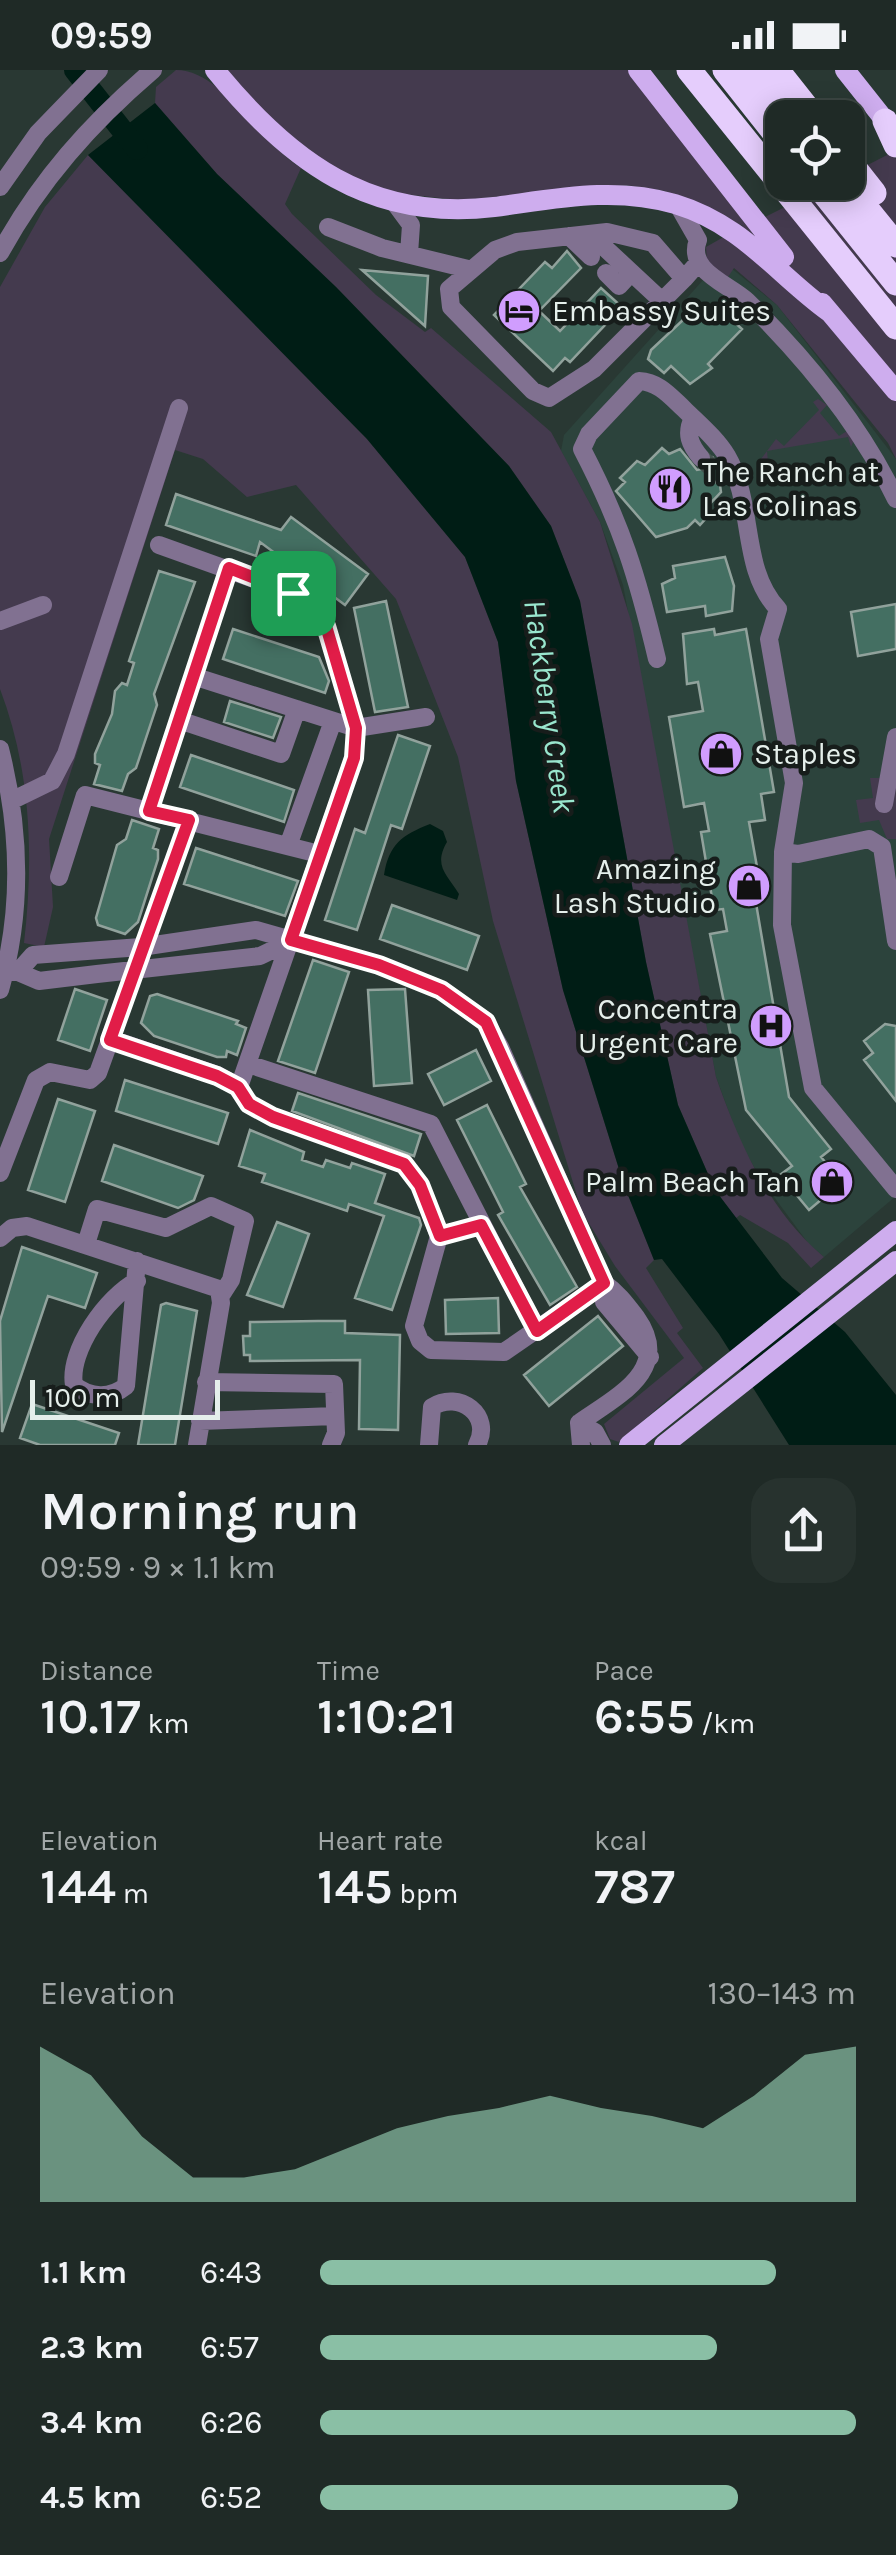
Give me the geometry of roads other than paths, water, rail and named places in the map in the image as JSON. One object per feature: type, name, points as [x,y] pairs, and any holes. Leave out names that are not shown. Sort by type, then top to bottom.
[{"type":"highway","points":[[689,70],[896,327]]},
{"type":"highway","points":[[725,70],[765,121]]},
{"type":"highway","points":[[753,70],[777,100]]},
{"type":"highway","points":[[777,70],[800,100]]},
{"type":"highway","points":[[865,181],[896,220]]},
{"type":"highway","points":[[829,200],[896,283]]},
{"type":"highway","points":[[860,200],[896,245]]},
{"type":"highway","points":[[813,226],[896,309]]},
{"type":"main road","points":[[215,70],[272,135],[303,162],[338,180],[394,202],[435,207],[476,208],[596,194],[678,206],[729,228],[770,257],[830,312]]},
{"type":"main road","points":[[638,70],[896,391]]},
{"type":"main road","points":[[845,70],[892,133]]},
{"type":"main road","points":[[860,347],[876,380],[896,405]]},
{"type":"main road","points":[[628,1445],[896,1231]]},
{"type":"main road","points":[[664,1445],[896,1261]]},
{"type":"street","points":[[4,179],[38,133],[99,70]]},
{"type":"street","points":[[0,253],[31,201],[76,140],[153,70]]},
{"type":"street","points":[[394,202],[411,225],[409,254]]},
{"type":"street","points":[[678,206],[698,240],[698,263],[684,278],[594,368],[549,398],[533,391],[451,308],[450,289],[468,269],[495,250],[518,242],[590,234],[634,235],[653,243],[684,278]]},
{"type":"street","points":[[411,225],[435,207]]},
{"type":"street","points":[[328,227],[468,269]]},
{"type":"street","points":[[698,240],[729,228]]},
{"type":"street","points":[[590,234],[662,300]]},
{"type":"street","points":[[569,236],[591,258]]},
{"type":"street","points":[[698,263],[742,296],[776,331],[873,450],[896,499]]},
{"type":"street","points":[[606,273],[619,286],[631,273]]},
{"type":"street","points":[[656,660],[634,562],[616,514],[582,449],[589,434],[639,381],[653,382],[693,418],[715,464],[744,506],[760,590],[778,609],[770,639],[794,783],[783,852],[782,925],[813,1088],[896,1189]]},
{"type":"street","points":[[13,800],[52,781],[66,754],[178,408]]},
{"type":"street","points":[[693,418],[688,427],[690,445],[715,464]]},
{"type":"street","points":[[159,544],[293,593],[326,626],[356,728],[354,758],[238,1087]]},
{"type":"street","points":[[149,811],[229,568]]},
{"type":"street","points":[[0,621],[43,605]]},
{"type":"street","points":[[193,676],[356,728],[426,717]]},
{"type":"street","points":[[179,720],[281,754],[297,709]]},
{"type":"street","points":[[288,846],[333,721]]},
{"type":"street","points":[[892,804],[896,737]]},
{"type":"street","points":[[0,748],[13,800],[8,978]]},
{"type":"street","points":[[60,877],[85,795],[320,854]]},
{"type":"street","points":[[0,1173],[36,1080],[50,1072],[95,1078],[189,820]]},
{"type":"street","points":[[783,852],[798,854],[869,839],[882,847],[896,941]]},
{"type":"street","points":[[8,978],[33,955],[144,946],[256,930],[379,965],[441,990],[486,1022],[604,1283],[604,1302],[650,1356],[621,1394],[579,1423]]},
{"type":"street","points":[[8,978],[39,981],[260,956],[291,940]]},
{"type":"street","points":[[110,1040],[238,1087],[249,1104],[273,1117],[404,1164],[420,1185],[440,1236],[414,1326],[420,1341],[442,1353],[504,1352],[604,1283]]},
{"type":"street","points":[[248,1064],[431,1124],[537,1331]]},
{"type":"street","points":[[86,1244],[97,1209],[166,1228],[210,1206],[246,1220],[231,1280],[222,1294],[197,1445]]},
{"type":"street","points":[[0,1238],[19,1225],[212,1284],[222,1294]]},
{"type":"street","points":[[440,1236],[481,1225]]},
{"type":"street","points":[[136,1281],[115,1295],[76,1361],[74,1386],[84,1393],[104,1396],[126,1386],[136,1281],[137,1260]]},
{"type":"street","points":[[206,1382],[334,1384],[331,1445]]},
{"type":"street","points":[[429,1445],[432,1407],[450,1401],[471,1406],[478,1415],[482,1435],[476,1445]]},
{"type":"street","points":[[200,1421],[335,1416]]},
{"type":"street","points":[[579,1423],[581,1445]]},
{"type":"street","points":[[579,1423],[595,1432],[602,1445]]},
{"type":"water","points":[[155,103],[217,174],[336,287],[509,466],[551,526],[580,601],[646,962],[678,1105],[715,1190],[782,1278],[845,1332],[896,1395],[896,1445],[789,1445],[719,1334],[662,1259],[654,1260],[624,1185],[563,990],[516,781],[498,642],[465,557],[367,439],[88,155]]},
{"type":"water","points":[[430,824],[443,831],[447,842],[441,864],[459,894],[457,900],[384,875],[398,842]]},
{"type":"waterway","name":"Hackberry Creek","points":[[75,70],[137,149]]},
{"type":"tunnel","points":[[701,458],[713,469]]},
{"type":"place","name":"Embassy Suites","points":[[519,311]]},
{"type":"place","name":"The Ranch at Las Colinas","points":[[670,489]]},
{"type":"place","name":"Staples","points":[[721,754]]},
{"type":"place","name":"Amazing Lash Studio","points":[[749,886]]},
{"type":"place","name":"Concentra Urgent Care","points":[[771,1026]]},
{"type":"place","name":"Palm Beach Tan","points":[[832,1182]]}]
